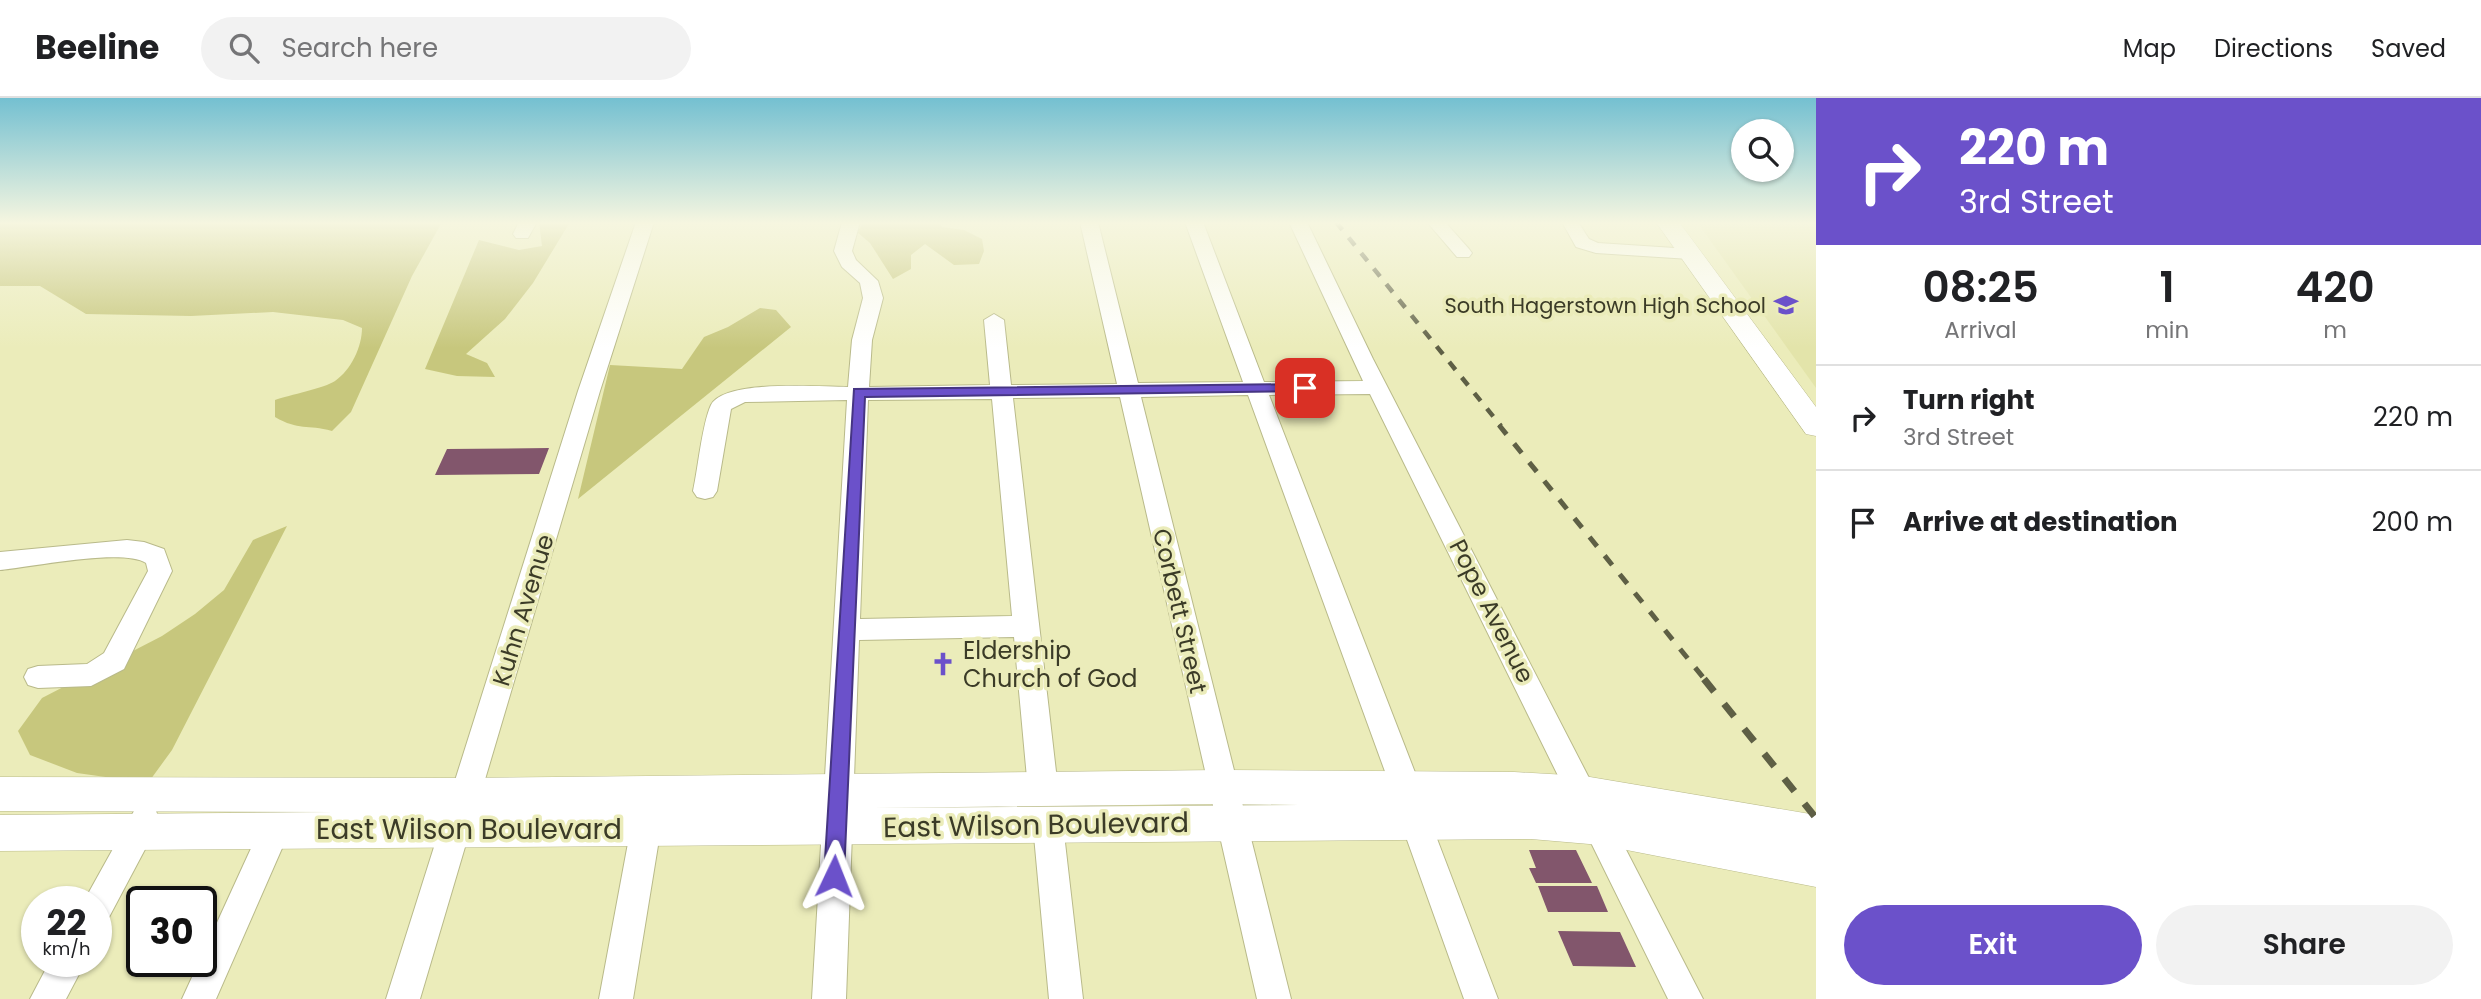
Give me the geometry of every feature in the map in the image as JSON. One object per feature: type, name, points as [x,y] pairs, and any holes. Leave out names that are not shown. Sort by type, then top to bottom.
[{"type":"main road","points":[[1698,264],[1816,427]]},
{"type":"main road","name":"East Wilson Boulevard","points":[[1411,805],[1514,789],[1584,793],[1816,833]]},
{"type":"main road","name":"East Wilson Boulevard","points":[[0,794],[161,793],[461,811],[646,827],[837,810]]},
{"type":"main road","name":"East Wilson Boulevard","points":[[0,832],[275,830],[461,811],[1411,805],[1601,827],[1816,868]]},
{"type":"street","name":"Kuhn Avenue","points":[[403,999],[589,391],[631,264]]},
{"type":"street","points":[[829,999],[862,340],[873,298],[869,281],[849,264]]},
{"type":"street","name":"Corbett Street","points":[[1099,264],[1273,999]]},
{"type":"street","points":[[1210,264],[1481,999]]},
{"type":"street","name":"Pope Avenue","points":[[1318,264],[1363,359],[1686,999]]},
{"type":"street","points":[[994,320],[1066,999]]},
{"type":"street","points":[[705,491],[718,417],[727,400],[745,395],[1379,387]]},
{"type":"street","points":[[0,561],[104,550],[144,551],[153,554],[158,560],[160,571],[114,661],[91,675],[38,677]]},
{"type":"street","points":[[846,630],[1026,626]]},
{"type":"street","points":[[109,886],[161,793]]},
{"type":"street","points":[[615,999],[646,827]]},
{"type":"street","points":[[199,999],[275,830]]},
{"type":"street","points":[[47,999],[60,977]]},
{"type":"shaded area","points":[[0,264],[419,264],[351,412],[332,431],[297,426],[275,417],[275,400],[335,381],[346,371],[354,358],[362,328],[343,320],[273,312],[191,316],[86,314],[40,286],[0,286]]},
{"type":"shaded area","points":[[469,264],[544,264],[505,319],[466,354],[487,363],[495,377],[457,376],[425,369]]},
{"type":"shaded area","points":[[883,264],[911,264],[911,269],[893,279]]},
{"type":"shaded area","points":[[1727,264],[1816,264],[1816,388]]},
{"type":"shaded area","points":[[760,308],[776,310],[791,327],[578,499],[610,365],[682,369],[704,337],[728,327]]},
{"type":"shaded area","points":[[287,526],[172,750],[148,783],[77,773],[30,755],[18,731],[42,698],[162,636],[195,614],[224,590],[253,540]]},
{"type":"building","points":[[549,448],[539,474],[435,475],[447,449]]},
{"type":"building","points":[[1529,850],[1576,850],[1592,883],[1536,883],[1529,868],[1536,868]]},
{"type":"building","points":[[1538,886],[1597,886],[1608,912],[1548,912]]},
{"type":"building","points":[[1558,931],[1620,932],[1636,967],[1573,966]]},
{"type":"railway","points":[[1370,264],[1501,426]]},
{"type":"railway","points":[[1499,425],[1706,681]]},
{"type":"railway","points":[[1704,679],[1816,818]]},
{"type":"place","name":"South Hagerstown High School","points":[[1786,305]]},
{"type":"place","name":"Eldership Church of God","points":[[943,664]]},
{"type":"route","points":[[834,876],[859,392],[1305,388]]}]
